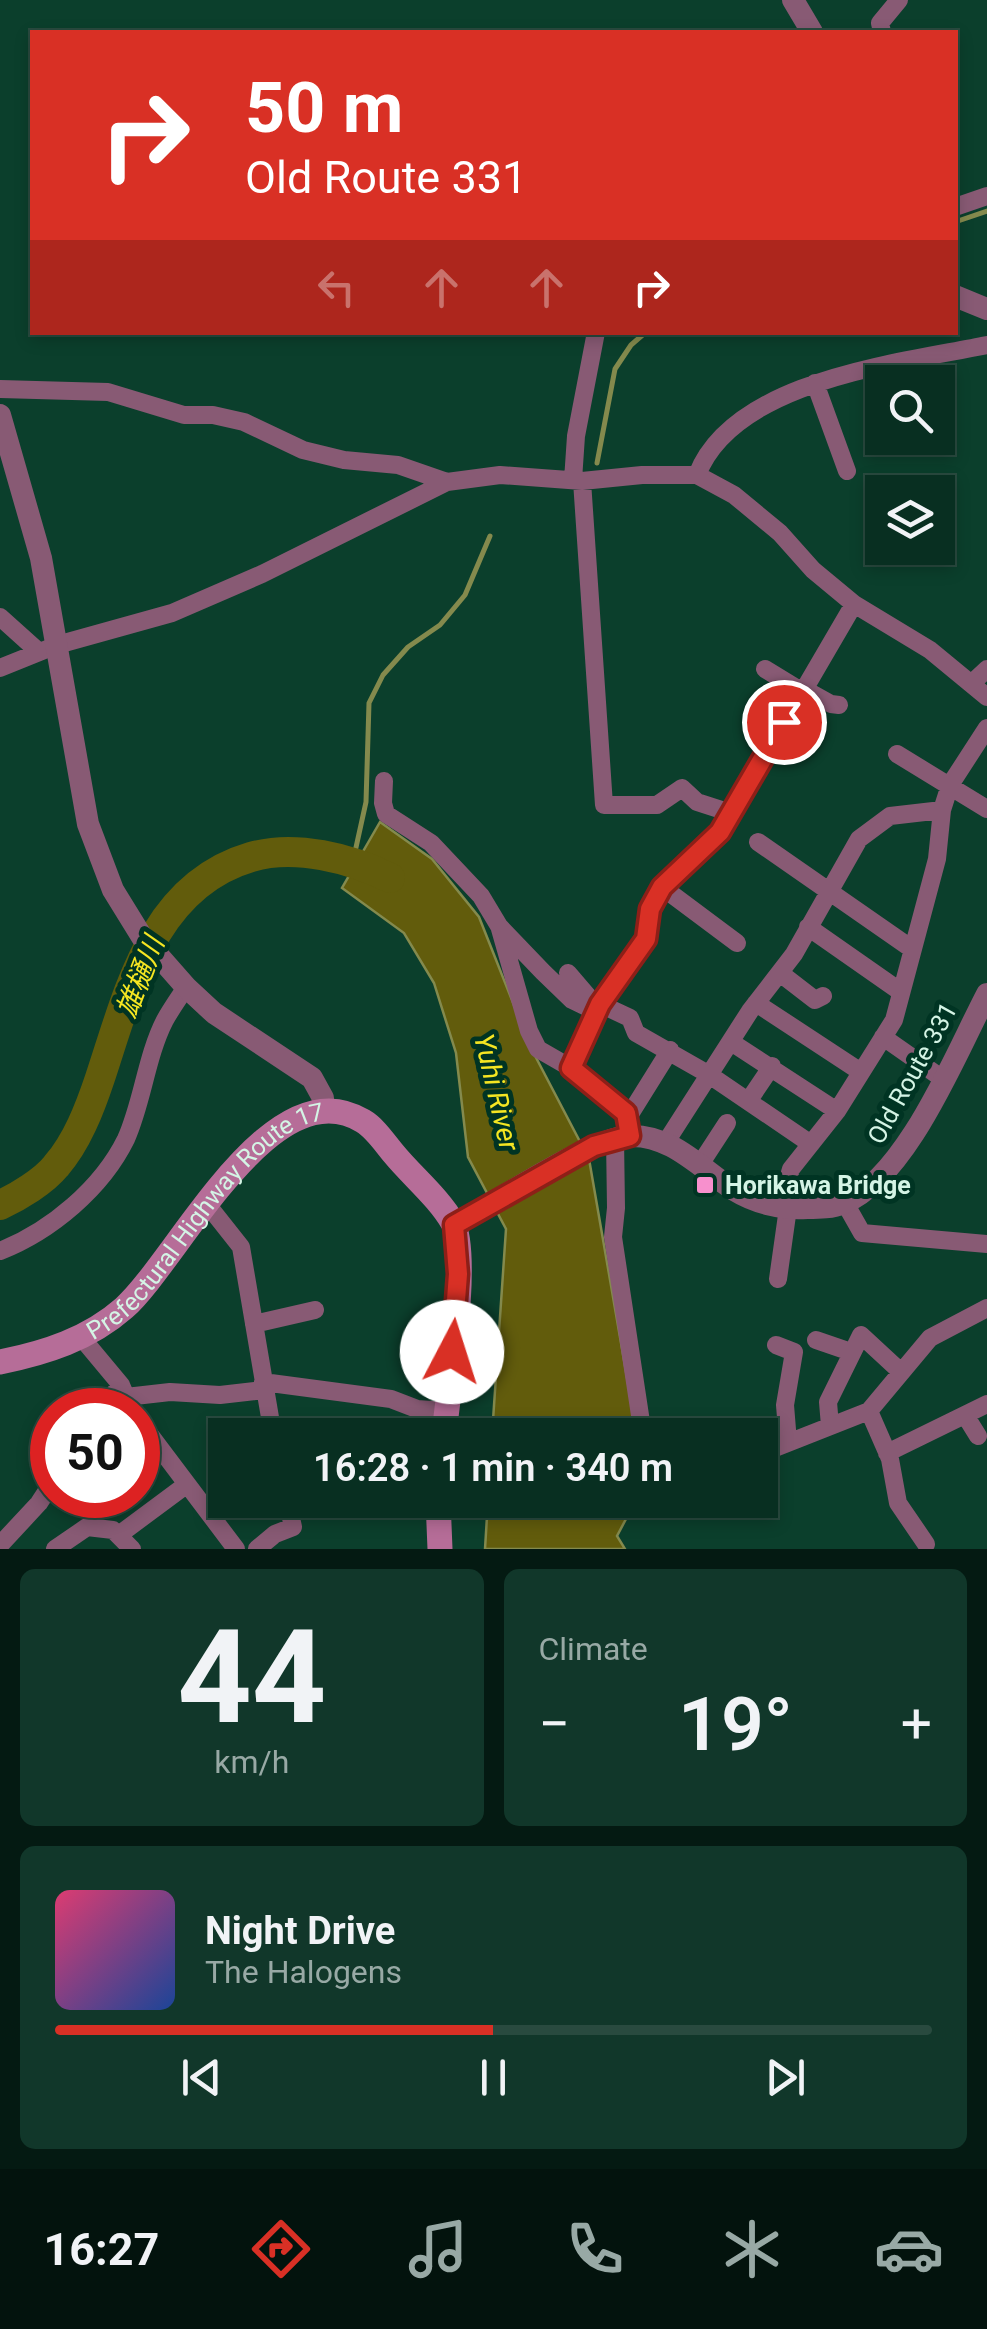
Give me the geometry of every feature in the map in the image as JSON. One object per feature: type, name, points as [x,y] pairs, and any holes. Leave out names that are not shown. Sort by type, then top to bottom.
[{"type":"main road","name":"Prefectural Highway Route 17","points":[[0,1362],[34,1356],[81,1338],[107,1321],[139,1292],[233,1172],[288,1122],[322,1112],[346,1113],[372,1128],[454,1225]]},
{"type":"main road","points":[[445,1418],[458,1274],[454,1225]]},
{"type":"main road","points":[[439,1518],[440,1549]]},
{"type":"street","points":[[793,0],[811,30]]},
{"type":"street","points":[[882,30],[880,24],[900,0]]},
{"type":"street","points":[[958,207],[987,196]]},
{"type":"street","points":[[958,297],[987,309]]},
{"type":"street","points":[[595,335],[576,436],[604,806],[657,806],[682,788],[696,802],[732,812]]},
{"type":"street","points":[[697,475],[706,453],[722,435],[768,404],[854,370],[987,345]]},
{"type":"street","points":[[816,383],[848,471]]},
{"type":"street","points":[[0,389],[108,392],[184,415],[212,415],[244,422],[303,450],[344,460],[398,465],[447,482]]},
{"type":"street","points":[[0,415],[41,558],[48,649],[88,824],[114,890],[142,937],[186,988],[214,1012],[312,1078],[323,1098],[322,1112]]},
{"type":"street","points":[[0,668],[48,649],[172,613],[262,574],[447,482],[500,475],[578,480],[697,475],[746,504],[854,604],[930,650],[987,697]]},
{"type":"street","points":[[571,1068],[599,1008],[646,939],[650,909],[662,887],[720,832],[854,604]]},
{"type":"street","points":[[0,617],[48,649]]},
{"type":"street","points":[[765,669],[830,704],[839,705]]},
{"type":"street","points":[[972,684],[987,669]]},
{"type":"street","points":[[778,1279],[791,1169],[837,1112],[894,1020],[937,859],[942,810],[950,785],[987,728]]},
{"type":"street","points":[[897,754],[987,808]]},
{"type":"street","points":[[384,781],[382,803],[386,814],[431,843],[481,896],[499,926],[572,1000],[630,1018],[636,1033],[708,1074],[811,1144]]},
{"type":"street","points":[[666,1142],[780,972],[860,839],[890,816],[942,810]]},
{"type":"street","points":[[758,842],[912,949]]},
{"type":"street","points":[[662,887],[737,943]]},
{"type":"street","points":[[499,926],[529,1031],[538,1049],[571,1068],[626,1113],[616,1135],[613,1237],[641,1418]]},
{"type":"street","points":[[808,927],[901,992]]},
{"type":"street","points":[[568,972],[599,1008]]},
{"type":"street","points":[[780,972],[815,1000],[823,996]]},
{"type":"street","points":[[0,1250],[46,1226],[107,1170],[125,1139],[164,1021],[186,988]]},
{"type":"street","name":"Old Route 331","points":[[845,1203],[889,1170],[987,994]]},
{"type":"street","points":[[756,1004],[861,1072]]},
{"type":"street","points":[[883,1037],[943,1079]]},
{"type":"street","points":[[731,1042],[837,1112]]},
{"type":"street","points":[[454,1225],[616,1135],[670,1050]]},
{"type":"street","points":[[748,1100],[772,1066]]},
{"type":"street","points":[[699,1166],[727,1123]]},
{"type":"street","points":[[616,1135],[666,1142],[739,1193],[784,1208],[845,1203],[862,1233],[987,1244]]},
{"type":"street","points":[[207,1204],[242,1247],[270,1418]]},
{"type":"street","points":[[778,1446],[869,1410],[930,1338],[987,1308]]},
{"type":"street","points":[[254,1324],[315,1310]]},
{"type":"street","points":[[830,1426],[828,1402],[861,1336],[901,1372]]},
{"type":"street","points":[[81,1338],[119,1388]]},
{"type":"street","points":[[816,1340],[851,1352]]},
{"type":"street","points":[[776,1345],[794,1352],[784,1404],[788,1442]]},
{"type":"street","points":[[160,1393],[220,1395],[263,1386],[391,1399],[435,1418]]},
{"type":"street","points":[[887,1452],[987,1404]]},
{"type":"street","points":[[869,1410],[887,1452],[898,1502],[926,1544]]},
{"type":"street","points":[[965,1414],[978,1436]]},
{"type":"street","points":[[160,1449],[236,1549]]},
{"type":"street","points":[[55,1549],[87,1527],[126,1542],[186,1485]]},
{"type":"street","points":[[0,1545],[30,1513]]},
{"type":"street","points":[[258,1549],[276,1534],[293,1527],[291,1518]]},
{"type":"water","name":"Yuhi River","points":[[380,822],[432,859],[479,917],[531,1048],[589,1159],[634,1418],[493,1418],[506,1229],[468,1157],[456,1053],[434,983],[404,933],[342,888]]},
{"type":"water","points":[[487,1518],[626,1518],[617,1536],[625,1549],[485,1549]]},
{"type":"waterway","points":[[958,221],[987,211]]},
{"type":"waterway","points":[[597,463],[615,369],[643,335]]},
{"type":"waterway","points":[[353,861],[366,802],[369,703],[383,675],[408,647],[440,625],[465,595],[490,536]]},
{"type":"waterway","name":"雄樋川","points":[[0,1205],[45,1177],[70,1146],[92,1101],[134,977],[167,917],[190,892],[217,871],[268,853],[322,855],[358,864],[390,878]]},
{"type":"place","name":"Horikawa Bridge","points":[[705,1185]]},
{"type":"route","points":[[452,1352],[458,1274],[454,1225],[594,1146],[630,1136],[626,1113],[571,1068],[600,1004],[646,939],[650,909],[662,887],[720,832],[784,722]]}]
